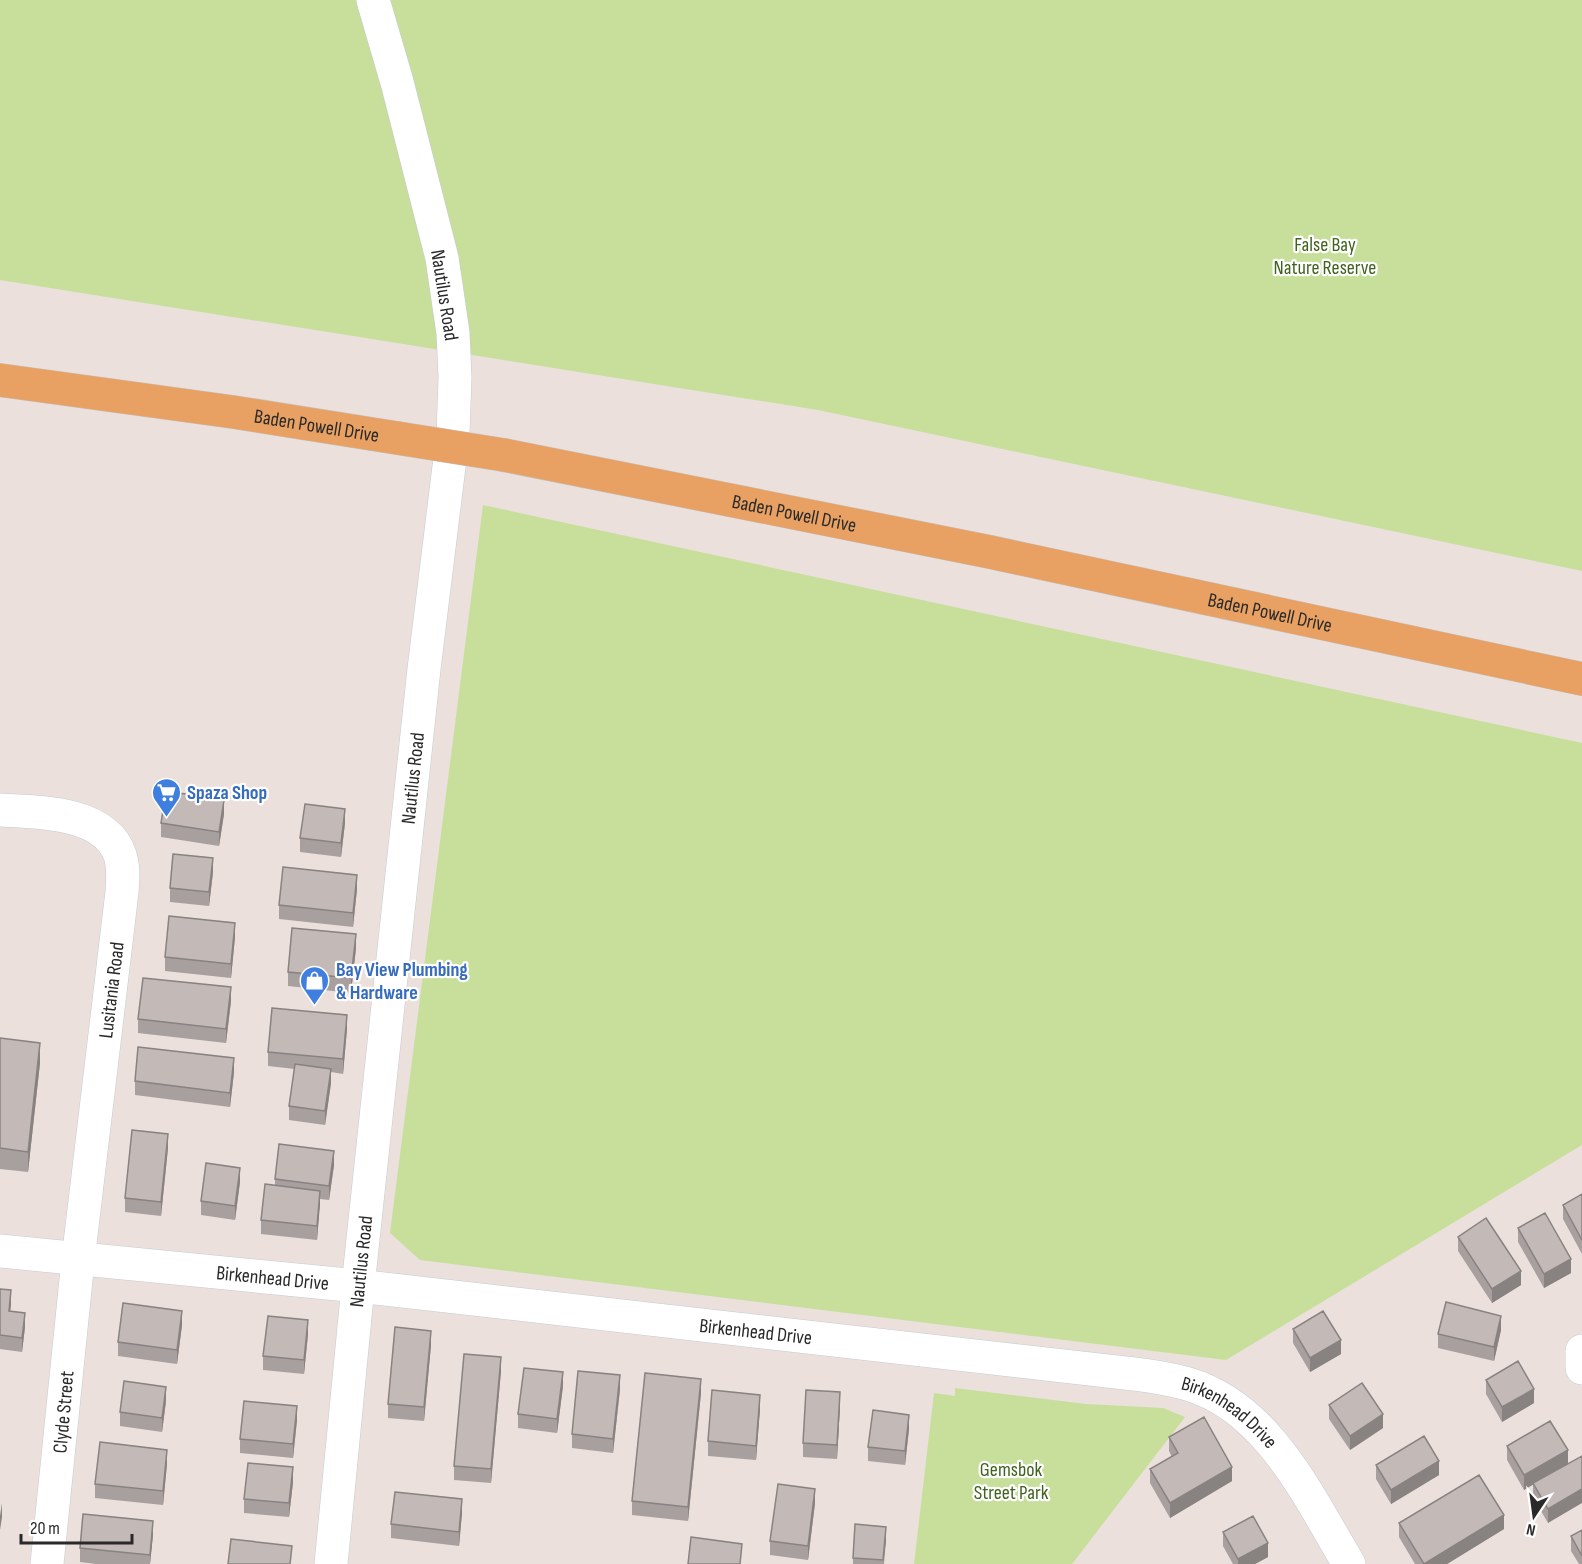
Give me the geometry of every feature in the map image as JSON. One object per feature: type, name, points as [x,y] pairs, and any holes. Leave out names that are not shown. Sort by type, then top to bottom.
[{"type":"main road","name":"Baden Powell Drive","points":[[0,380],[233,412],[504,455],[969,547],[1582,679]]},
{"type":"street","name":"Nautilus Road","points":[[331,1564],[358,1286],[424,669],[453,434],[453,333],[442,258],[397,82],[373,0]]},
{"type":"street","name":"Lusitania Road","points":[[0,810],[52,813],[77,819],[95,827],[110,838],[120,853],[123,869],[121,904],[78,1260]]},
{"type":"street","name":"Birkenhead Drive","points":[[0,1251],[358,1286],[1134,1374],[1189,1384],[1219,1398],[1246,1417],[1277,1449],[1349,1564]]},
{"type":"street","name":"Clyde Street","points":[[48,1564],[78,1260]]},
{"type":"street","points":[[1582,1351],[1582,1368]]},
{"type":"green space","name":"False Bay Nature Reserve","points":[[0,0],[1582,0],[1582,571],[818,410],[0,280]]},
{"type":"green space","points":[[483,505],[1582,743],[1582,1145],[1226,1360],[420,1260],[390,1233]]},
{"type":"green space","name":"Gemsbok Street Park","points":[[955,1388],[1086,1404],[1163,1408],[1185,1417],[1072,1564],[914,1564],[934,1393],[955,1396]]},
{"type":"building","points":[[166,791],[224,800],[219,832],[161,823]]},
{"type":"building","points":[[305,804],[345,809],[341,843],[300,838]]},
{"type":"building","points":[[173,854],[213,858],[209,892],[170,888]]},
{"type":"building","points":[[283,867],[357,875],[353,913],[279,905]]},
{"type":"building","points":[[169,916],[235,923],[231,964],[165,957]]},
{"type":"building","points":[[292,928],[356,934],[351,978],[288,972]]},
{"type":"building","points":[[143,978],[231,987],[226,1029],[138,1019]]},
{"type":"building","points":[[272,1008],[347,1015],[343,1059],[268,1052]]},
{"type":"building","points":[[0,1038],[40,1043],[28,1152],[0,1148]]},
{"type":"building","points":[[138,1047],[234,1058],[230,1093],[135,1081]]},
{"type":"building","points":[[295,1064],[331,1069],[325,1111],[289,1106]]},
{"type":"building","points":[[132,1130],[168,1134],[161,1202],[125,1198]]},
{"type":"building","points":[[279,1144],[334,1151],[329,1186],[275,1179]]},
{"type":"building","points":[[206,1163],[240,1168],[235,1206],[201,1201]]},
{"type":"building","points":[[265,1184],[320,1191],[317,1226],[261,1220]]},
{"type":"building","points":[[1582,1194],[1582,1240],[1563,1205]]},
{"type":"building","points":[[1545,1213],[1571,1259],[1544,1274],[1518,1228]]},
{"type":"building","points":[[1486,1218],[1521,1271],[1492,1289],[1458,1237]]},
{"type":"building","points":[[0,1289],[11,1290],[9,1311],[25,1313],[22,1338],[0,1335]]},
{"type":"building","points":[[1446,1302],[1501,1316],[1494,1347],[1438,1334]]},
{"type":"building","points":[[123,1303],[182,1311],[177,1350],[118,1342]]},
{"type":"building","points":[[1323,1311],[1341,1340],[1310,1358],[1293,1329]]},
{"type":"building","points":[[268,1316],[308,1320],[304,1360],[263,1356]]},
{"type":"building","points":[[395,1327],[431,1331],[424,1407],[388,1404]]},
{"type":"building","points":[[464,1354],[501,1357],[491,1469],[454,1466]]},
{"type":"building","points":[[1518,1361],[1534,1389],[1502,1407],[1486,1380]]},
{"type":"building","points":[[524,1368],[563,1372],[557,1419],[518,1414]]},
{"type":"building","points":[[578,1371],[620,1375],[613,1439],[572,1434]]},
{"type":"building","points":[[645,1373],[701,1379],[688,1507],[632,1501]]},
{"type":"building","points":[[124,1381],[166,1387],[162,1418],[120,1412]]},
{"type":"building","points":[[1362,1383],[1383,1414],[1350,1436],[1329,1405]]},
{"type":"building","points":[[712,1390],[760,1395],[756,1446],[708,1441]]},
{"type":"building","points":[[806,1390],[840,1392],[837,1445],[803,1443]]},
{"type":"building","points":[[244,1401],[297,1406],[293,1444],[240,1439]]},
{"type":"building","points":[[873,1410],[909,1415],[905,1451],[868,1447]]},
{"type":"building","points":[[1204,1417],[1232,1467],[1170,1503],[1150,1469],[1178,1453],[1169,1437]]},
{"type":"building","points":[[1550,1421],[1568,1450],[1524,1475],[1507,1446]]},
{"type":"building","points":[[1424,1436],[1439,1461],[1391,1490],[1376,1465]]},
{"type":"building","points":[[100,1442],[167,1450],[163,1491],[95,1484]]},
{"type":"building","points":[[1582,1456],[1582,1489],[1548,1509],[1533,1483]]},
{"type":"building","points":[[248,1463],[293,1467],[289,1503],[244,1499]]},
{"type":"building","points":[[1479,1475],[1504,1515],[1424,1564],[1399,1523]]},
{"type":"building","points":[[778,1484],[815,1489],[808,1546],[770,1541]]},
{"type":"building","points":[[395,1492],[462,1499],[459,1532],[391,1524]]},
{"type":"building","points":[[83,1514],[153,1521],[150,1555],[80,1548]]},
{"type":"building","points":[[1253,1516],[1268,1543],[1238,1559],[1223,1532]]},
{"type":"building","points":[[855,1524],[886,1527],[883,1560],[853,1558]]},
{"type":"building","points":[[1582,1530],[1582,1556],[1571,1536]]},
{"type":"building","points":[[691,1537],[742,1544],[740,1564],[688,1564]]},
{"type":"building","points":[[231,1539],[292,1546],[290,1564],[228,1564]]},
{"type":"place","name":"Spaza Shop","points":[[166,818]]},
{"type":"place","name":"Bay View Plumbing & Hardware","points":[[315,1006]]}]
